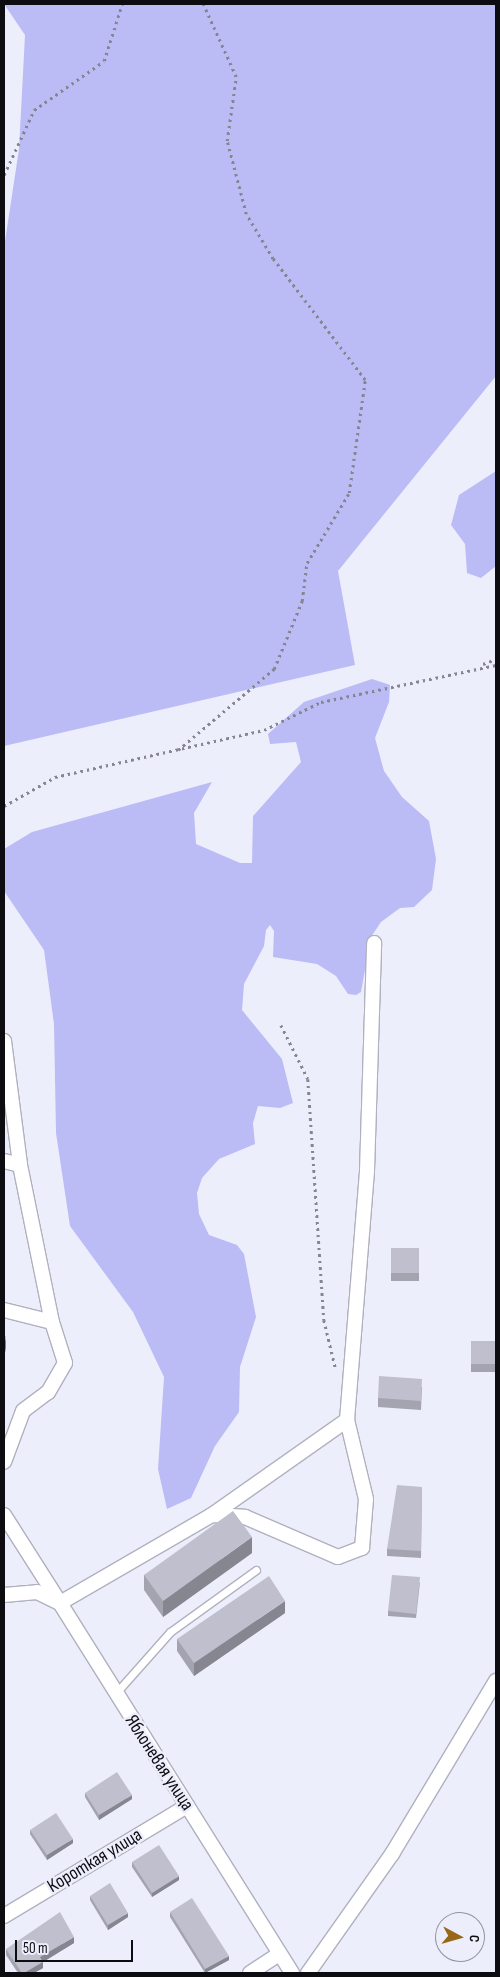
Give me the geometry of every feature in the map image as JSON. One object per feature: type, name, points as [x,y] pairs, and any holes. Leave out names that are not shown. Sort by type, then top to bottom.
[{"type":"street","points":[[212,1515],[245,1517],[338,1557],[362,1548],[366,1499],[347,1420],[367,1171],[374,943]]},
{"type":"street","points":[[4,1041],[20,1166],[52,1322],[65,1364],[48,1392],[23,1411],[4,1462]]},
{"type":"street","points":[[4,1161],[20,1166]]},
{"type":"street","points":[[4,1310],[52,1322]]},
{"type":"street","points":[[4,1595],[36,1592],[60,1602],[212,1515],[347,1420]]},
{"type":"street","name":"Яблоневая улица","points":[[4,1515],[292,1973]]},
{"type":"street","points":[[308,1973],[392,1854],[496,1681]]},
{"type":"street","name":"Короткая улица","points":[[4,1916],[187,1806]]},
{"type":"street","points":[[250,1973],[279,1954]]},
{"type":"lane","points":[[115,1694],[170,1632],[256,1570]]},
{"type":"path","points":[[4,175],[34,110],[104,61],[122,4]]},
{"type":"path","points":[[178,750],[274,669],[302,601],[307,563],[349,493],[365,380],[273,259],[246,214],[227,141],[236,77],[203,4]]},
{"type":"path","points":[[4,806],[56,777],[264,730],[321,702],[482,664],[496,659]]},
{"type":"path","points":[[482,664],[496,665]]},
{"type":"path","points":[[281,1025],[308,1079],[324,1320],[337,1374]]},
{"type":"shaded area","points":[[4,4],[496,4],[496,376],[338,571],[355,665],[4,746],[4,248],[19,149],[25,35]]},
{"type":"shaded area","points":[[496,471],[496,566],[481,578],[467,573],[465,544],[451,525],[459,495]]},
{"type":"shaded area","points":[[372,679],[390,685],[389,702],[375,738],[384,771],[402,797],[429,821],[436,859],[432,890],[414,907],[400,908],[381,922],[371,937],[361,992],[356,995],[348,994],[336,976],[317,964],[273,957],[274,931],[270,925],[266,930],[264,946],[244,984],[242,1010],[282,1059],[293,1103],[280,1108],[258,1106],[253,1123],[255,1144],[219,1159],[202,1178],[197,1193],[199,1214],[209,1235],[237,1245],[244,1254],[256,1317],[240,1367],[239,1412],[215,1446],[191,1498],[167,1509],[158,1469],[164,1377],[133,1312],[70,1226],[56,1133],[54,1024],[44,950],[4,891],[4,849],[32,832],[212,782],[194,813],[196,844],[240,863],[252,863],[253,816],[301,762],[296,742],[270,744],[268,734],[304,702]]},
{"type":"building","points":[[391,1248],[419,1248],[419,1273],[391,1273]]},
{"type":"building","points":[[471,1341],[496,1341],[496,1364],[471,1364]]},
{"type":"building","points":[[379,1376],[422,1379],[421,1401],[378,1398]]},
{"type":"building","points":[[397,1485],[422,1487],[421,1551],[387,1549]]},
{"type":"building","points":[[233,1511],[252,1537],[163,1601],[144,1575]]},
{"type":"building","points":[[392,1575],[420,1577],[416,1614],[388,1611]]},
{"type":"building","points":[[269,1576],[285,1601],[194,1663],[177,1639]]},
{"type":"building","points":[[117,1772],[132,1795],[99,1815],[85,1793]]},
{"type":"building","points":[[56,1813],[73,1839],[47,1855],[30,1830]]},
{"type":"building","points":[[159,1845],[179,1876],[152,1893],[132,1862]]},
{"type":"building","points":[[110,1883],[128,1913],[108,1925],[90,1896]]},
{"type":"building","points":[[192,1898],[229,1956],[205,1969],[170,1912]]},
{"type":"building","points":[[60,1912],[74,1937],[40,1957],[43,1962],[22,1973],[6,1949]]}]
